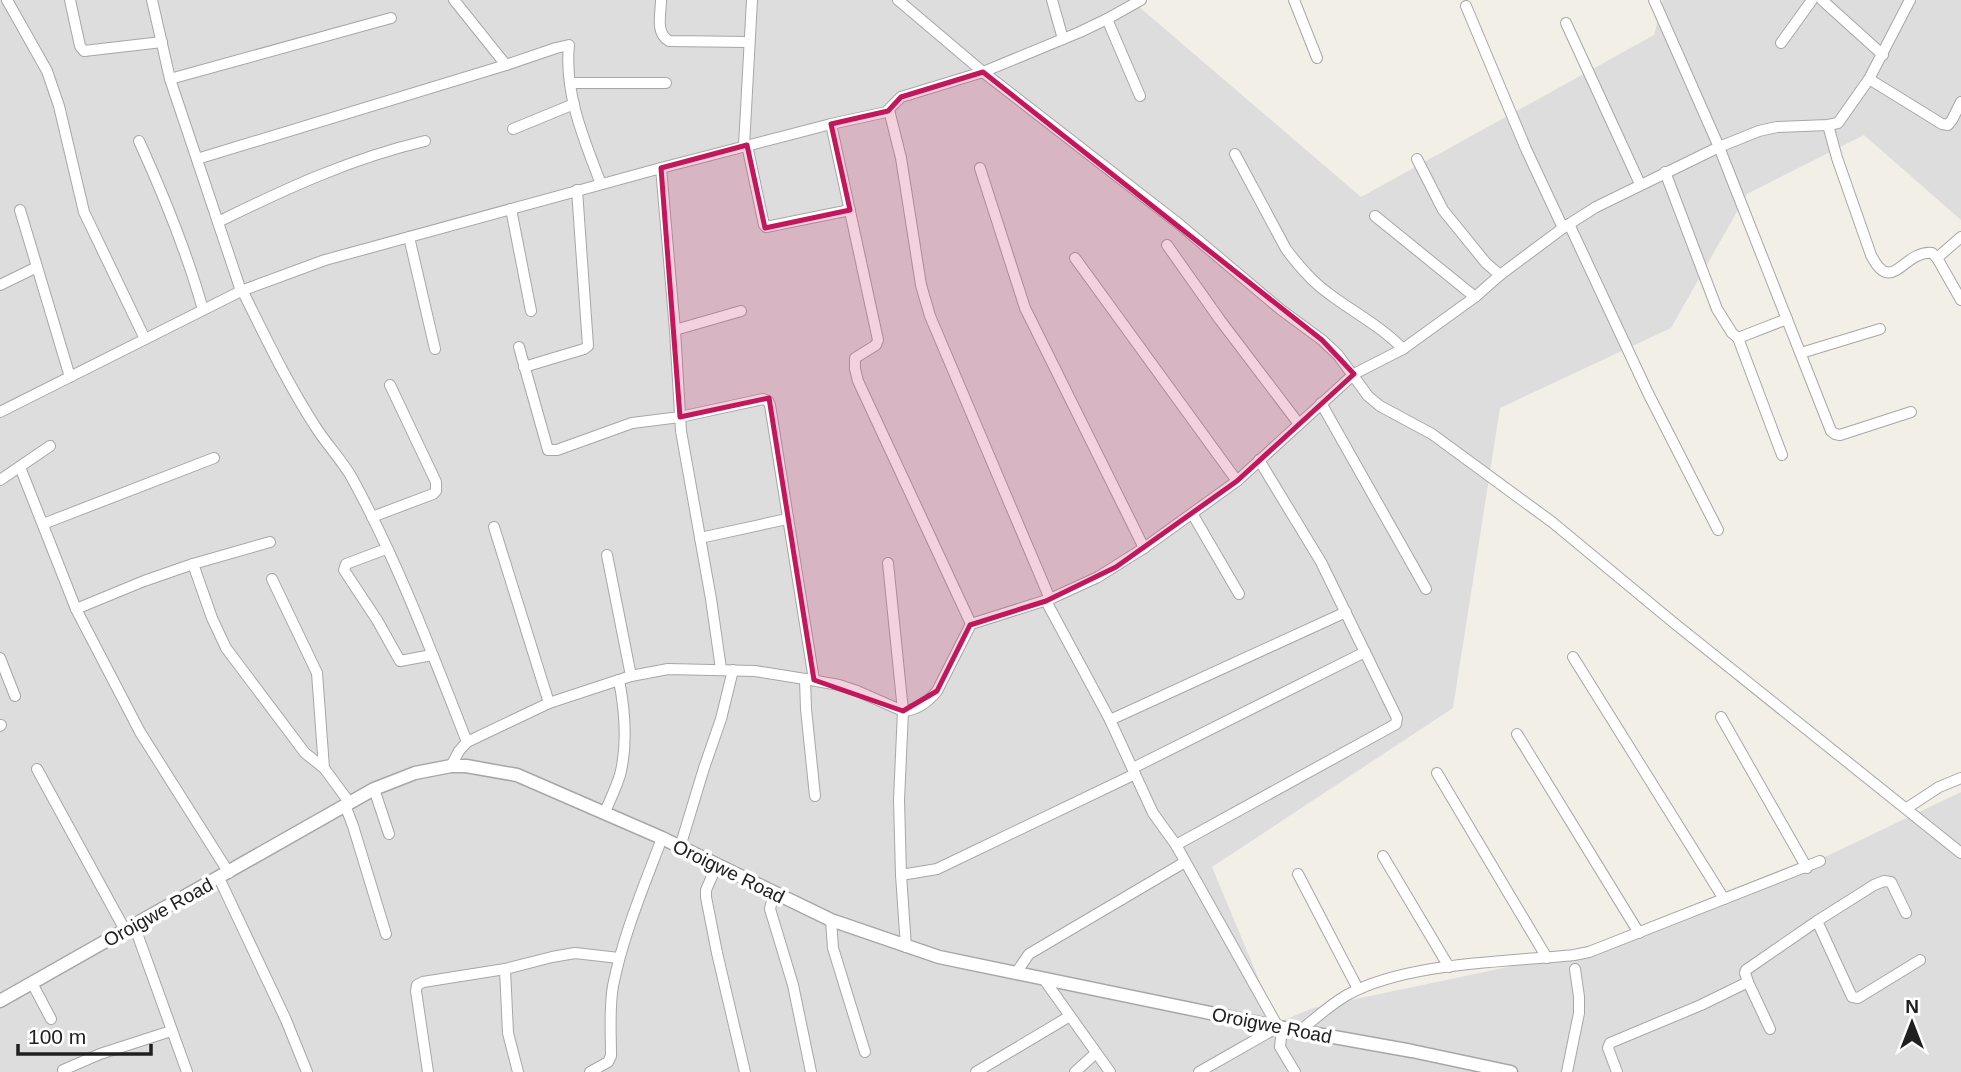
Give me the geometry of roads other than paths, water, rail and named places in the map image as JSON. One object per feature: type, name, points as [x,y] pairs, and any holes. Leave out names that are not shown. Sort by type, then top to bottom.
[{"type":"street","points":[[8,0],[50,78],[84,212],[145,339]]},
{"type":"street","points":[[70,0],[80,46],[84,51],[162,42]]},
{"type":"street","points":[[152,0],[170,79],[242,290],[288,380],[316,428],[348,470],[372,517],[467,742]]},
{"type":"street","points":[[661,0],[660,32],[669,41],[748,42]]},
{"type":"street","points":[[752,0],[748,42],[746,145],[764,225],[766,227],[850,209]]},
{"type":"street","points":[[898,0],[983,72],[1179,224],[1280,309],[1322,340],[1339,355],[1354,374],[1360,387],[1380,406],[1432,434],[1552,522],[1961,853]]},
{"type":"street","points":[[1052,0],[1063,39]]},
{"type":"street","points":[[0,412],[242,290],[325,260],[746,145],[890,110],[901,97],[983,72],[1107,19],[1141,0]]},
{"type":"street","points":[[1294,0],[1317,58]]},
{"type":"street","points":[[1654,0],[1718,146],[1831,430],[1840,435],[1911,412]]},
{"type":"street","points":[[1781,43],[1812,0]]},
{"type":"street","points":[[1822,0],[1883,55]]},
{"type":"street","points":[[450,766],[458,751],[467,742],[549,703],[631,676],[668,669],[768,672],[857,691],[903,711],[921,706],[937,691],[971,624],[1048,600],[1098,577],[1144,548],[1237,481],[1354,374],[1403,349],[1566,226],[1596,207],[1718,146],[1768,128],[1838,123],[1869,79],[1910,0]]},
{"type":"street","points":[[459,2],[506,65]]},
{"type":"street","points":[[1466,6],[1521,138],[1718,530]]},
{"type":"street","points":[[170,79],[391,18]]},
{"type":"street","points":[[1107,19],[1140,96]]},
{"type":"street","points":[[1566,23],[1640,184]]},
{"type":"street","points":[[197,159],[569,45],[568,71],[574,104],[601,184]]},
{"type":"street","points":[[1869,79],[1942,124],[1948,125],[1961,102]]},
{"type":"street","points":[[570,83],[666,83]]},
{"type":"street","points":[[513,130],[574,104]]},
{"type":"street","points":[[890,110],[901,158],[921,285],[930,316],[1048,600],[1110,720],[1153,813],[1176,845],[1280,1028],[1280,1047],[1295,1072]]},
{"type":"street","points":[[831,124],[878,340],[876,345],[855,358],[858,381],[971,624]]},
{"type":"street","points":[[1828,125],[1858,219],[1878,269],[1890,273],[1921,254],[1932,253],[1961,300]]},
{"type":"street","points":[[139,141],[177,230],[203,310]]},
{"type":"street","points":[[218,222],[282,191],[365,157],[425,141]]},
{"type":"street","points":[[1236,154],[1294,260],[1326,292],[1388,334],[1403,349]]},
{"type":"street","points":[[1417,159],[1443,210],[1486,263],[1500,275]]},
{"type":"street","points":[[661,168],[680,417],[721,669]]},
{"type":"street","points":[[980,168],[1026,308],[1144,548]]},
{"type":"street","points":[[1665,172],[1717,309],[1738,338],[1782,455]]},
{"type":"street","points":[[524,368],[588,346],[578,190]]},
{"type":"street","points":[[511,209],[531,311]]},
{"type":"street","points":[[20,210],[70,377]]},
{"type":"street","points":[[1375,216],[1475,297]]},
{"type":"street","points":[[409,237],[435,349]]},
{"type":"street","points":[[1937,258],[1961,237]]},
{"type":"street","points":[[1167,245],[1299,424]]},
{"type":"street","points":[[1074,258],[1237,481]]},
{"type":"street","points":[[0,285],[37,267]]},
{"type":"street","points":[[675,330],[741,311]]},
{"type":"street","points":[[1738,338],[1787,319]]},
{"type":"street","points":[[1801,353],[1880,329]]},
{"type":"street","points":[[519,347],[548,450],[558,450],[632,423],[680,417],[763,399],[768,401],[809,680],[806,709],[815,796]]},
{"type":"street","points":[[372,517],[433,494],[436,487],[390,385]]},
{"type":"street","points":[[1321,403],[1426,589]]},
{"type":"street","points":[[0,480],[50,446]]},
{"type":"street","points":[[43,524],[214,458]]},
{"type":"street","points":[[1176,845],[1396,724],[1397,718],[1321,562],[1259,460]]},
{"type":"street","points":[[20,467],[76,608],[140,732],[224,875],[307,1072]]},
{"type":"street","points":[[1192,515],[1239,594]]},
{"type":"street","points":[[700,538],[787,519]]},
{"type":"street","points":[[494,527],[549,703]]},
{"type":"street","points":[[76,608],[193,564],[270,542]]},
{"type":"street","points":[[386,549],[346,564],[344,570],[400,661],[432,655]]},
{"type":"street","points":[[607,555],[631,676]]},
{"type":"street","points":[[888,563],[903,711],[899,800],[906,947]]},
{"type":"street","points":[[193,564],[226,648],[305,753],[324,768],[347,803],[386,934]]},
{"type":"street","points":[[272,579],[317,673],[324,768]]},
{"type":"street","points":[[1110,720],[1346,612]]},
{"type":"street","points":[[901,875],[937,869],[1365,652]]},
{"type":"street","points":[[1573,657],[1724,899]]},
{"type":"street","points":[[0,658],[15,696]]},
{"type":"street","points":[[680,847],[729,693],[733,670]]},
{"type":"street","points":[[605,812],[619,778],[623,759],[625,730],[619,680]]},
{"type":"street","points":[[1721,717],[1807,868]]},
{"type":"street","points":[[1517,734],[1639,933]]},
{"type":"street","name":"Oroigwe Road","points":[[0,1001],[374,789],[415,773],[450,766],[466,766],[517,775],[662,838],[831,920],[906,947],[951,960],[1280,1028],[1412,1051],[1511,1072]]},
{"type":"street","points":[[37,769],[129,928],[187,1072]]},
{"type":"street","points":[[1437,773],[1547,958]]},
{"type":"street","points":[[1907,808],[1939,787],[1961,778]]},
{"type":"street","points":[[374,789],[389,834]]},
{"type":"street","points":[[590,1072],[608,1062],[611,1056],[611,1000],[620,958],[636,905],[662,838]]},
{"type":"street","points":[[1383,856],[1449,967]]},
{"type":"street","points":[[1300,1031],[1328,1008],[1358,989],[1394,977],[1449,967],[1589,952],[1820,861]]},
{"type":"street","points":[[1016,973],[1028,954],[1185,862]]},
{"type":"street","points":[[717,865],[706,890],[706,897],[745,1072]]},
{"type":"street","points":[[1298,874],[1358,989]]},
{"type":"street","points":[[1770,1030],[1748,982],[1746,970],[1817,921],[1884,881],[1894,887],[1906,913]]},
{"type":"street","points":[[774,892],[771,909],[793,985],[811,1072]]},
{"type":"street","points":[[831,920],[833,948],[865,1052]]},
{"type":"street","points":[[1817,921],[1855,998],[1920,960]]},
{"type":"street","points":[[428,1072],[417,985],[575,953],[620,958]]},
{"type":"street","points":[[505,969],[508,1033],[518,1072]]},
{"type":"street","points":[[1567,1072],[1579,1013],[1575,969]]},
{"type":"street","points":[[1043,978],[1111,1072]]},
{"type":"street","points":[[1617,1072],[1608,1048],[1610,1043],[1748,982]]},
{"type":"street","points":[[32,983],[51,1019]]},
{"type":"street","points":[[976,1072],[1070,1016]]},
{"type":"street","points":[[1199,1072],[1280,1028]]},
{"type":"street","points":[[64,1070],[100,1054],[171,1031]]},
{"type":"street","points":[[1074,1072],[1096,1053]]}]
